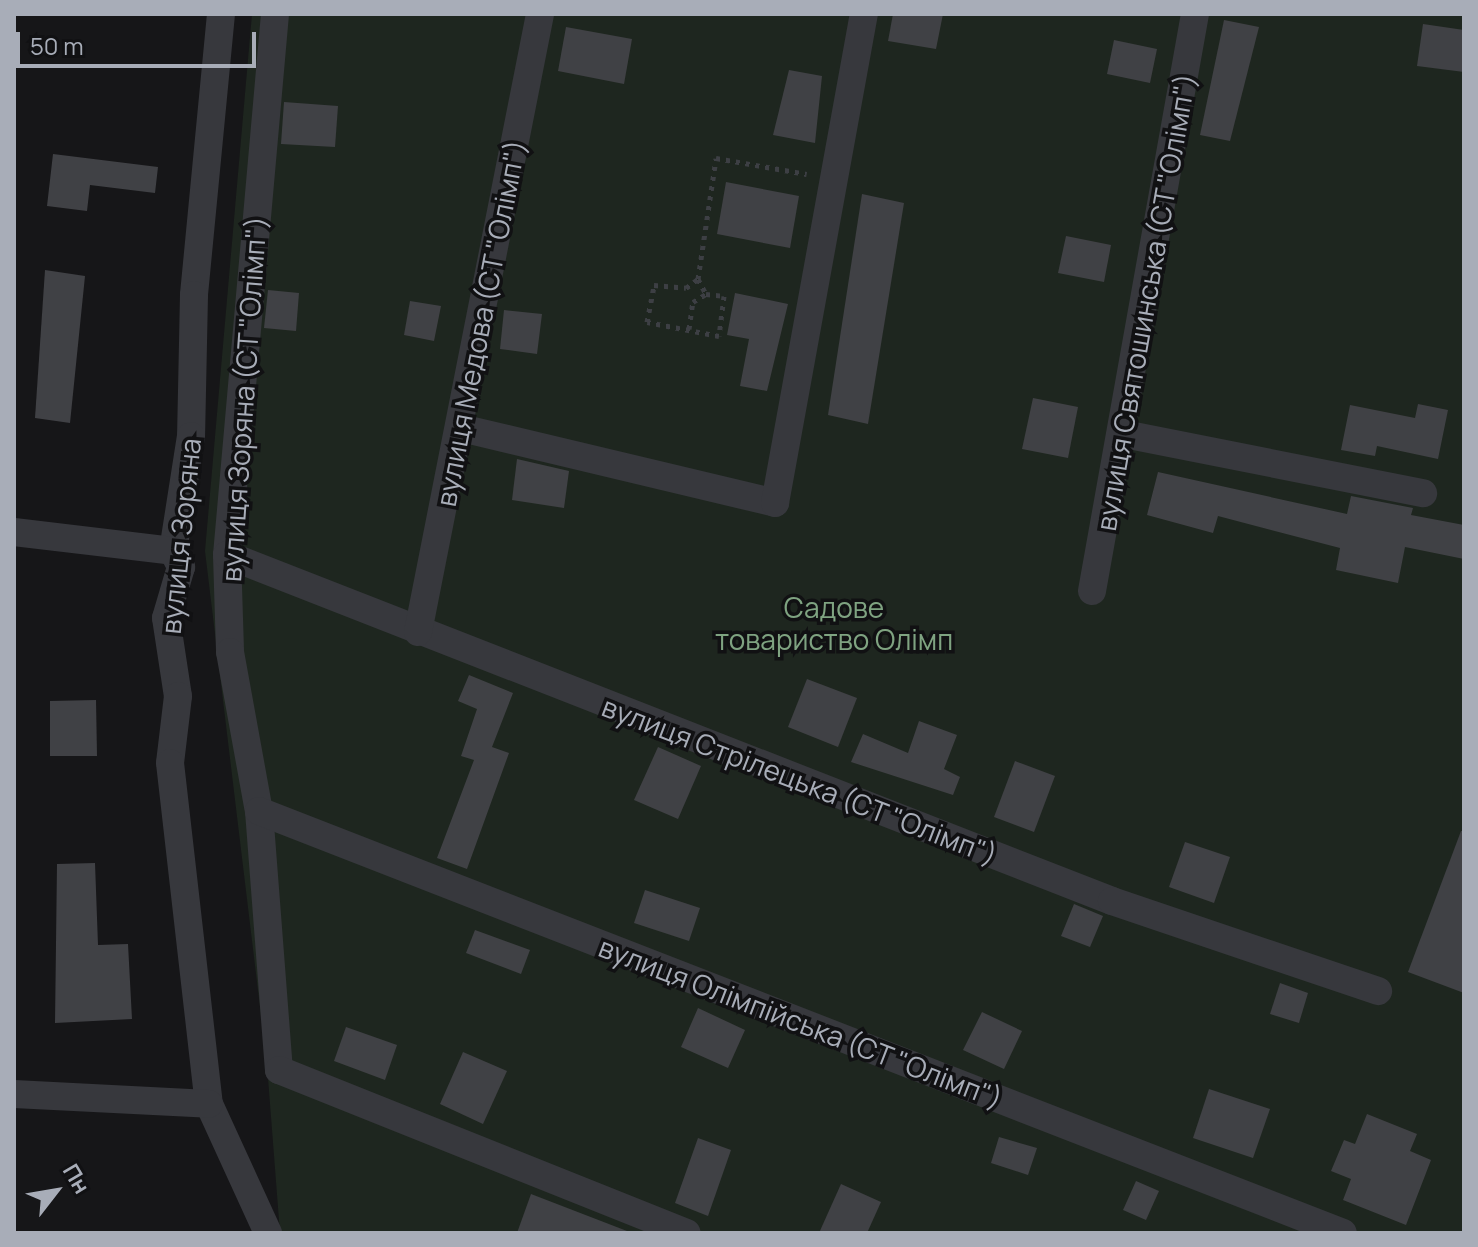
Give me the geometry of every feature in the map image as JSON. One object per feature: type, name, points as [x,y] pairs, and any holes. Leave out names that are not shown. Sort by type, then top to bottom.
[{"type":"street","name":"вулиця Зоряна","points":[[221,14],[194,295],[191,436],[173,551],[181,567],[166,618],[178,696],[170,763],[209,1104],[268,1233]]},
{"type":"street","name":"вулиця Зоряна (СТ \"Олімп\")","points":[[275,14],[227,555],[230,652],[259,811],[279,1070],[687,1233]]},
{"type":"street","name":"вулиця Медова (СТ \"Олімп\")","points":[[418,632],[461,428],[540,14]]},
{"type":"street","points":[[461,428],[775,503],[864,14]]},
{"type":"street","name":"вулиця Святошинська (СТ \"Олімп\")","points":[[1092,591],[1124,434],[1195,14]]},
{"type":"street","points":[[1124,434],[1423,493]]},
{"type":"street","points":[[14,532],[173,551]]},
{"type":"street","name":"вулиця Стрілецька (СТ \"Олімп\")","points":[[227,555],[1112,901],[1378,991]]},
{"type":"street","name":"вулиця Олімпійська (СТ \"Олімп\")","points":[[259,811],[1343,1233]]},
{"type":"street","points":[[14,1094],[209,1104]]},
{"type":"path","points":[[706,294],[698,279],[716,158],[832,179]]},
{"type":"path","points":[[693,302],[706,294],[724,296],[719,336],[647,322],[654,285],[686,288],[698,279]]},
{"type":"path","points":[[686,288],[693,302],[689,329]]},
{"type":"green space","name":"Садове товариство Олімп","points":[[252,14],[1464,14],[1464,1233],[280,1233],[267,1065],[205,551]]},
{"type":"building","points":[[893,14],[943,14],[936,49],[888,41]]},
{"type":"building","points":[[1224,20],[1259,27],[1230,141],[1200,135]]},
{"type":"building","points":[[1423,24],[1464,30],[1464,72],[1417,66]]},
{"type":"building","points":[[566,27],[632,39],[624,84],[558,71]]},
{"type":"building","points":[[1114,40],[1157,49],[1150,83],[1107,74]]},
{"type":"building","points":[[789,70],[822,76],[815,143],[773,135]]},
{"type":"building","points":[[284,102],[338,106],[335,147],[281,144]]},
{"type":"building","points":[[53,154],[158,167],[155,193],[90,185],[87,211],[47,206]]},
{"type":"building","points":[[726,182],[799,196],[790,248],[717,234]]},
{"type":"building","points":[[862,194],[904,203],[868,424],[828,415]]},
{"type":"building","points":[[1066,236],[1111,245],[1104,282],[1058,273]]},
{"type":"building","points":[[45,270],[85,276],[70,423],[35,418]]},
{"type":"building","points":[[268,290],[299,293],[296,331],[264,328]]},
{"type":"building","points":[[735,293],[788,304],[767,391],[740,386],[749,339],[727,335]]},
{"type":"building","points":[[410,301],[441,306],[434,341],[404,335]]},
{"type":"building","points":[[504,310],[542,314],[537,354],[500,349]]},
{"type":"building","points":[[1033,398],[1078,407],[1068,458],[1022,449]]},
{"type":"building","points":[[1418,404],[1448,410],[1438,459],[1377,446],[1375,456],[1341,450],[1350,405],[1415,418]]},
{"type":"building","points":[[517,459],[569,471],[564,508],[512,500]]},
{"type":"building","points":[[1158,472],[1347,514],[1351,496],[1413,508],[1411,515],[1464,525],[1464,559],[1405,547],[1398,583],[1336,570],[1340,548],[1218,516],[1213,533],[1147,515]]},
{"type":"building","points":[[469,675],[513,693],[492,747],[509,753],[467,869],[437,858],[474,760],[461,756],[477,709],[458,701]]},
{"type":"building","points":[[807,679],[857,698],[838,747],[788,727]]},
{"type":"building","points":[[96,700],[97,756],[50,756],[50,701]]},
{"type":"building","points":[[919,721],[957,735],[944,769],[960,777],[953,795],[851,762],[863,734],[908,753]]},
{"type":"building","points":[[658,747],[701,766],[678,819],[634,800]]},
{"type":"building","points":[[1015,761],[1055,776],[1034,832],[994,817]]},
{"type":"building","points":[[1461,831],[1464,831],[1464,993],[1408,972]]},
{"type":"building","points":[[1185,842],[1230,857],[1214,903],[1169,887]]},
{"type":"building","points":[[95,863],[98,945],[128,944],[132,1019],[55,1023],[57,864]]},
{"type":"building","points":[[645,890],[700,908],[689,941],[634,923]]},
{"type":"building","points":[[1074,904],[1103,916],[1090,947],[1061,936]]},
{"type":"building","points":[[475,930],[530,950],[521,974],[466,953]]},
{"type":"building","points":[[1280,983],[1308,993],[1299,1023],[1270,1014]]},
{"type":"building","points":[[698,1008],[745,1030],[728,1068],[681,1047]]},
{"type":"building","points":[[982,1012],[1022,1031],[1004,1069],[963,1050]]},
{"type":"building","points":[[346,1027],[397,1045],[385,1080],[334,1061]]},
{"type":"building","points":[[463,1052],[507,1071],[483,1124],[440,1104]]},
{"type":"building","points":[[1209,1089],[1270,1109],[1253,1158],[1193,1138]]},
{"type":"building","points":[[1367,1114],[1417,1134],[1410,1151],[1431,1160],[1406,1225],[1343,1200],[1351,1179],[1331,1171],[1344,1140],[1355,1144]]},
{"type":"building","points":[[999,1137],[1037,1148],[1028,1175],[991,1163]]},
{"type":"building","points":[[698,1138],[731,1150],[708,1216],[675,1203]]},
{"type":"building","points":[[1136,1181],[1159,1191],[1146,1220],[1123,1210]]},
{"type":"building","points":[[841,1184],[881,1202],[867,1233],[819,1233]]},
{"type":"building","points":[[531,1194],[627,1231],[627,1233],[517,1233]]}]
